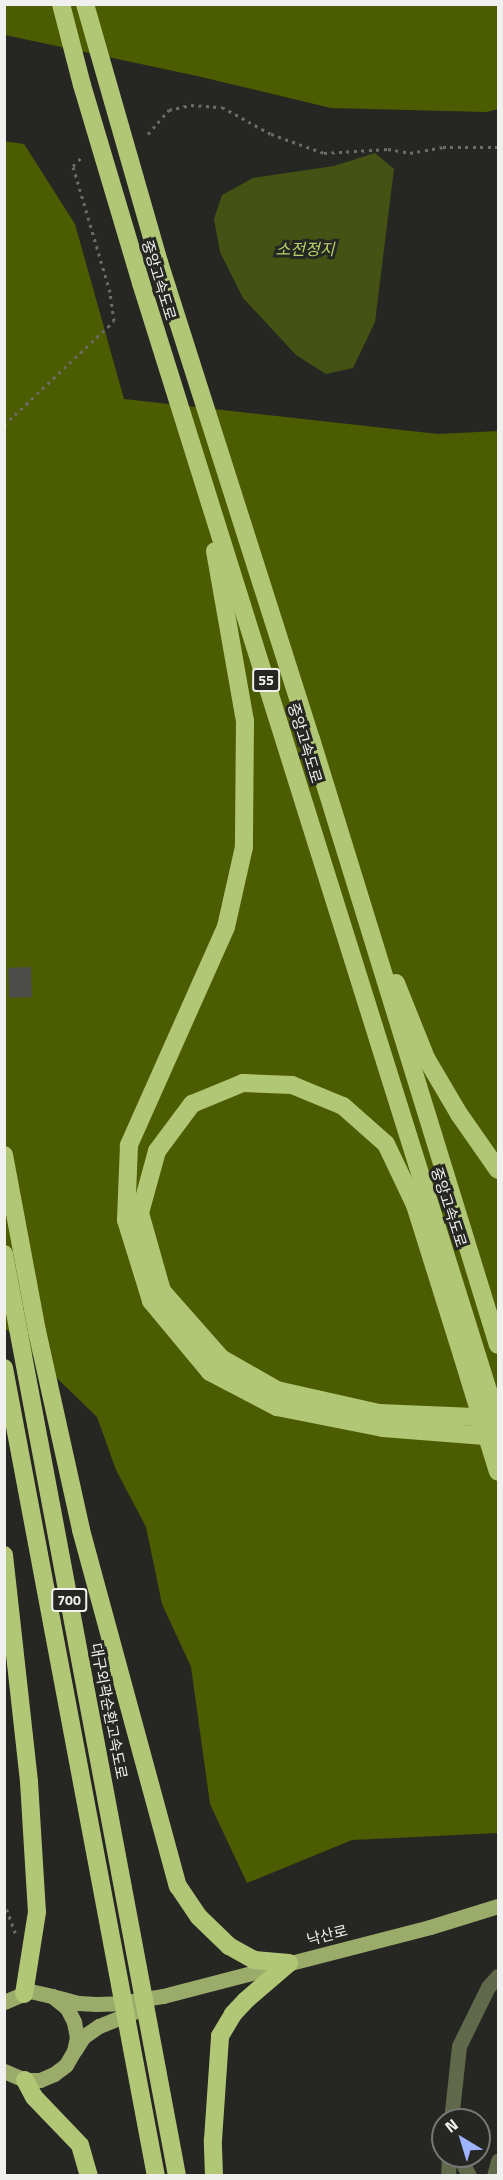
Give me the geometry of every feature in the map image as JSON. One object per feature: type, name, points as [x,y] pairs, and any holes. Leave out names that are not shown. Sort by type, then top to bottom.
[{"type":"highway","name":"중앙고속도로","points":[[61,4],[82,85],[470,1354],[498,1422]]},
{"type":"highway","name":"중앙고속도로","points":[[86,4],[163,273],[498,1346]]},
{"type":"highway","points":[[203,481],[245,721],[244,847],[226,927],[129,1145],[126,1220],[151,1300],[210,1371],[277,1407],[383,1428],[498,1437]]},
{"type":"highway","points":[[350,870],[426,1058],[459,1114],[498,1170]]},
{"type":"highway","points":[[498,1418],[379,1413],[277,1390],[221,1358],[162,1291],[140,1213],[157,1151],[192,1104],[243,1083],[292,1085],[343,1106],[386,1144],[415,1205],[470,1354],[498,1472]]},
{"type":"highway","points":[[4,1155],[37,1331],[81,1530],[178,1886],[200,1917],[229,1946],[254,1960],[289,1963]]},
{"type":"highway","name":"대구외곽순환고속도로","points":[[4,1254],[177,2175]]},
{"type":"highway","name":"700","points":[[4,1368],[156,2175]]},
{"type":"highway","points":[[4,1555],[29,1782],[36,1912],[32,1953],[24,1994]]},
{"type":"highway","points":[[214,2175],[213,2140],[220,2036],[244,2001],[289,1963]]},
{"type":"highway","points":[[25,2080],[34,2097],[80,2145],[89,2175]]},
{"type":"main road","name":"낙산로","points":[[163,1996],[430,1928],[498,1906]]},
{"type":"main road","points":[[4,2002],[24,1994],[42,1992],[78,2003],[96,2004],[120,2003],[163,1996]]},
{"type":"main road","points":[[52,1996],[67,2008],[74,2022],[77,2037],[74,2051]]},
{"type":"main road","points":[[4,2071],[25,2080],[40,2080],[54,2074],[66,2065],[83,2037],[99,2026],[124,2017],[163,1996]]},
{"type":"lane","points":[[453,2108],[459,2046],[488,1987],[498,1976]]},
{"type":"lane","points":[[494,2175],[498,2161]]},
{"type":"path","points":[[148,134],[169,110],[191,105],[222,107],[271,134],[324,153],[388,149],[410,153],[443,147],[498,147]]},
{"type":"path","points":[[4,425],[114,321],[110,292],[73,166],[82,157]]},
{"type":"path","points":[[4,1902],[20,1946],[32,1953]]},
{"type":"shaded area","points":[[5,5],[498,5],[498,109],[487,112],[331,108],[197,76],[5,35]]},
{"type":"shaded area","points":[[4,141],[24,144],[75,224],[124,399],[438,434],[498,431],[498,1833],[352,1840],[247,1883],[210,1804],[191,1667],[162,1604],[146,1527],[116,1470],[97,1417],[5,1328]]},
{"type":"water","name":"소전정지","points":[[375,153],[394,169],[375,322],[353,368],[326,374],[296,355],[243,298],[220,252],[214,219],[222,195],[253,178],[334,166]]},
{"type":"building","points":[[31,967],[32,997],[9,998],[8,968]]}]
